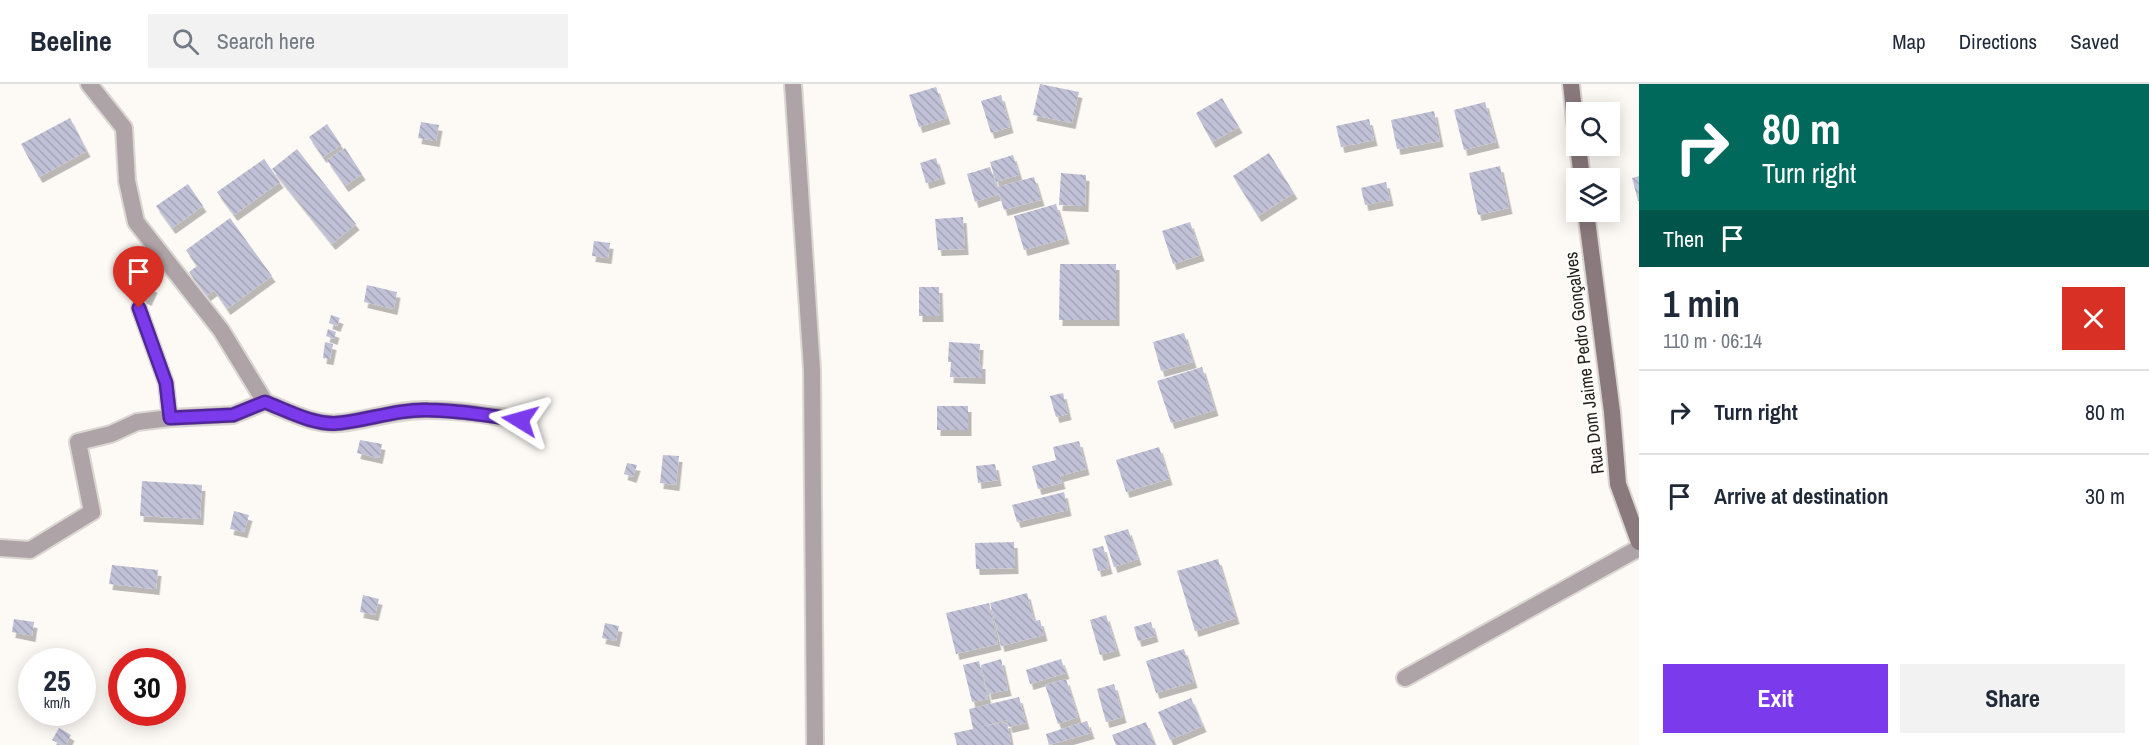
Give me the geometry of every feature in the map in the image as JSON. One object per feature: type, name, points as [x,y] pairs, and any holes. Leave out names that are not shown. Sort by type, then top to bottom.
[{"type":"main road","points":[[1571,84],[1573,102]]},
{"type":"main road","name":"Rua Dom Jaime Pedro Gonçalves","points":[[1587,222],[1612,412],[1618,484],[1639,542]]},
{"type":"street","points":[[89,84],[124,128],[127,181],[136,222],[221,330],[265,402],[314,421],[339,423],[366,417],[426,410],[475,413],[520,420]]},
{"type":"street","points":[[793,84],[812,370],[815,745]]},
{"type":"street","points":[[0,548],[30,550],[92,512],[78,442],[111,434],[137,422],[233,415],[265,402]]},
{"type":"street","points":[[1405,678],[1639,548]]},
{"type":"lane","points":[[139,308],[166,383],[170,418]]},
{"type":"building","points":[[1040,84],[1079,92],[1072,123],[1033,115]]},
{"type":"building","points":[[936,87],[947,118],[919,127],[909,95]]},
{"type":"building","points":[[1001,95],[1010,127],[991,133],[981,101]]},
{"type":"building","points":[[1222,98],[1239,127],[1212,142],[1196,113]]},
{"type":"building","points":[[1485,102],[1496,142],[1464,150],[1454,110]]},
{"type":"building","points":[[1434,111],[1440,141],[1397,149],[1391,120]]},
{"type":"building","points":[[70,118],[87,151],[39,177],[21,144]]},
{"type":"building","points":[[1369,119],[1374,140],[1341,147],[1336,126]]},
{"type":"building","points":[[421,122],[439,125],[436,141],[418,138]]},
{"type":"building","points":[[327,124],[341,145],[323,157],[309,137]]},
{"type":"building","points":[[345,148],[362,174],[345,186],[327,160]]},
{"type":"building","points":[[297,149],[356,224],[332,244],[272,169]]},
{"type":"building","points":[[1269,153],[1294,193],[1258,216],[1233,176]]},
{"type":"building","points":[[1013,155],[1019,175],[996,182],[990,162]]},
{"type":"building","points":[[936,158],[942,178],[926,183],[920,163]]},
{"type":"building","points":[[264,159],[280,182],[234,215],[217,192]]},
{"type":"building","points":[[1500,166],[1509,208],[1478,215],[1469,173]]},
{"type":"building","points":[[990,167],[999,194],[975,202],[967,174]]},
{"type":"building","points":[[1061,173],[1086,175],[1085,206],[1059,205]]},
{"type":"building","points":[[1639,176],[1639,201],[1638,201],[1632,178]]},
{"type":"building","points":[[1034,177],[1041,200],[1004,210],[997,187]]},
{"type":"building","points":[[1386,182],[1390,200],[1365,205],[1361,188]]},
{"type":"building","points":[[188,184],[203,206],[172,228],[156,206]]},
{"type":"building","points":[[1056,204],[1066,238],[1024,250],[1014,216]]},
{"type":"building","points":[[963,217],[965,249],[938,250],[935,219]]},
{"type":"building","points":[[230,218],[272,276],[227,309],[214,290],[206,296],[189,272],[197,266],[186,250]]},
{"type":"building","points":[[1190,222],[1201,255],[1173,264],[1162,231]]},
{"type":"building","points":[[594,241],[610,243],[608,258],[592,256]]},
{"type":"building","points":[[1060,264],[1116,264],[1116,320],[1059,320]]},
{"type":"building","points":[[141,280],[154,287],[148,300],[134,293]]},
{"type":"building","points":[[367,285],[397,292],[394,309],[364,302]]},
{"type":"building","points":[[919,287],[939,287],[940,316],[919,316]]},
{"type":"building","points":[[331,315],[340,318],[337,326],[329,323]]},
{"type":"building","points":[[328,329],[336,332],[334,339],[326,336]]},
{"type":"building","points":[[1184,333],[1193,362],[1161,371],[1153,342]]},
{"type":"building","points":[[325,342],[333,344],[330,359],[323,358]]},
{"type":"building","points":[[949,342],[980,344],[979,363],[982,363],[982,378],[950,377]]},
{"type":"building","points":[[1202,367],[1215,410],[1171,423],[1157,381]]},
{"type":"building","points":[[1063,393],[1068,414],[1056,417],[1050,396]]},
{"type":"building","points":[[937,406],[968,406],[968,430],[937,430]]},
{"type":"building","points":[[360,440],[382,444],[379,458],[357,453]]},
{"type":"building","points":[[1079,441],[1086,469],[1060,476],[1062,483],[1038,489],[1032,466],[1056,460],[1053,447]]},
{"type":"building","points":[[1159,447],[1169,479],[1126,492],[1116,460]]},
{"type":"building","points":[[663,455],[679,456],[676,485],[660,483]]},
{"type":"building","points":[[627,463],[637,465],[633,477],[624,474]]},
{"type":"building","points":[[995,464],[998,480],[978,483],[976,466]]},
{"type":"building","points":[[142,481],[202,485],[200,519],[140,516]]},
{"type":"building","points":[[1064,492],[1068,510],[1017,522],[1012,505]]},
{"type":"building","points":[[234,511],[249,515],[244,532],[230,529]]},
{"type":"building","points":[[1128,529],[1138,559],[1114,567],[1104,536]]},
{"type":"building","points":[[1014,542],[1015,568],[976,569],[975,543]]},
{"type":"building","points":[[1103,546],[1109,568],[1098,571],[1092,549]]},
{"type":"building","points":[[1218,559],[1236,618],[1195,631],[1177,571]]},
{"type":"building","points":[[112,565],[158,570],[156,589],[109,584]]},
{"type":"building","points":[[1027,593],[1034,621],[1040,620],[1044,635],[1001,646],[990,603]]},
{"type":"building","points":[[363,595],[379,599],[375,615],[360,612]]},
{"type":"building","points":[[989,603],[998,644],[956,654],[946,613]]},
{"type":"building","points":[[1106,615],[1117,650],[1100,655],[1090,620]]},
{"type":"building","points":[[14,619],[34,622],[32,636],[12,632]]},
{"type":"building","points":[[1151,622],[1155,636],[1138,641],[1134,627]]},
{"type":"building","points":[[605,623],[619,626],[616,641],[602,638]]},
{"type":"building","points":[[1184,649],[1194,682],[1156,693],[1146,661]]},
{"type":"building","points":[[1001,659],[1008,690],[988,694],[981,665]]},
{"type":"building","points":[[1061,659],[1066,673],[1030,684],[1026,670]]},
{"type":"building","points":[[979,661],[988,699],[972,702],[963,665]]},
{"type":"building","points":[[1066,679],[1078,717],[1058,724],[1045,685]]},
{"type":"building","points":[[1114,684],[1123,717],[1106,722],[1097,689]]},
{"type":"building","points":[[1019,697],[1026,723],[1009,727],[1007,720],[980,727],[1007,722],[1011,745],[957,745],[954,733],[973,729],[969,709]]},
{"type":"building","points":[[1191,698],[1203,726],[1170,740],[1158,712]]},
{"type":"building","points":[[1087,721],[1091,733],[1049,745],[1046,734]]},
{"type":"building","points":[[1146,722],[1155,745],[1116,745],[1112,735]]},
{"type":"building","points":[[59,728],[71,735],[66,745],[52,740]]},
{"type":"route","points":[[139,308],[166,383],[170,418],[233,415],[265,402],[314,421],[339,423],[366,417],[426,410],[475,413],[520,420]]}]
